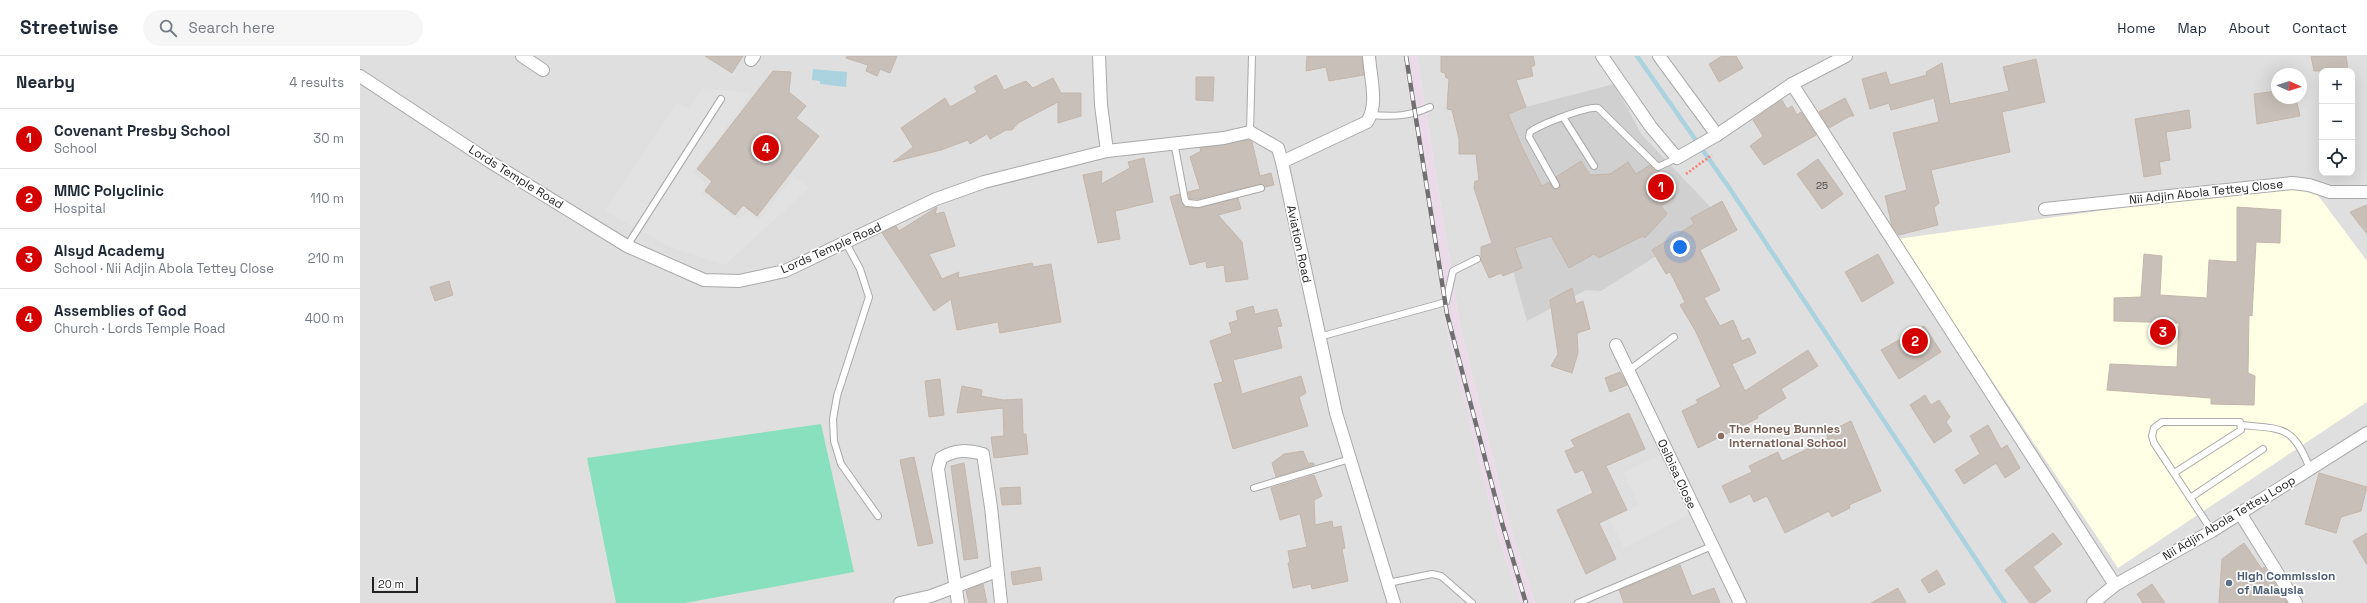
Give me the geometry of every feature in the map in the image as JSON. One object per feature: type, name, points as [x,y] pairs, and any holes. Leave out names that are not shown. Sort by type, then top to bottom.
[{"type":"street","points":[[522,56],[543,70]]},
{"type":"street","points":[[1099,56],[1101,105],[1107,151],[1174,142],[1224,138],[1250,132]]},
{"type":"street","points":[[1282,162],[1367,122],[1372,115],[1369,56]]},
{"type":"street","points":[[1602,56],[1647,122],[1681,155],[1717,135],[1792,84],[1846,56]]},
{"type":"street","points":[[1659,56],[1717,135]]},
{"type":"street","name":"Lords Temple Road","points":[[360,76],[492,163],[627,246],[704,280],[739,281],[785,271],[936,200],[984,182],[1107,151]]},
{"type":"street","points":[[1792,84],[2115,585]]},
{"type":"street","name":"Aviation Road","points":[[1250,132],[1278,148],[1336,413],[1394,603]]},
{"type":"street","name":"Nii Adjin Abola Tettey Close","points":[[2045,209],[2292,183],[2302,184],[2330,192],[2367,192]]},
{"type":"street","name":"Osibisa Close","points":[[1616,345],[1740,603]]},
{"type":"street","name":"Nii Adjin Abola Tettey Loop","points":[[2093,603],[2115,585],[2212,531],[2367,433]]},
{"type":"street","points":[[958,603],[938,469],[941,458],[952,452],[967,450],[983,454],[991,507],[1001,603]]},
{"type":"street","points":[[2240,513],[2296,603]]},
{"type":"street","points":[[900,603],[931,596],[997,571]]},
{"type":"lane","points":[[1250,132],[1252,56]]},
{"type":"lane","points":[[627,246],[721,99]]},
{"type":"lane","points":[[1372,115],[1404,116],[1415,114],[1430,107]]},
{"type":"lane","points":[[1556,185],[1530,137],[1534,129],[1592,107],[1598,108],[1658,167],[1681,155]]},
{"type":"lane","points":[[1563,117],[1594,166]]},
{"type":"lane","points":[[1174,142],[1185,200],[1187,202],[1198,204],[1261,188]]},
{"type":"lane","points":[[846,243],[860,269],[869,297],[837,396],[832,419],[834,441],[841,464],[878,516]]},
{"type":"lane","points":[[1319,337],[1446,302],[1453,271],[1477,259]]},
{"type":"lane","points":[[1628,371],[1674,337]]},
{"type":"lane","points":[[2212,531],[2154,443],[2152,436],[2156,425],[2162,422],[2238,421],[2242,425],[2285,430],[2295,437],[2310,469]]},
{"type":"lane","points":[[2174,473],[2241,430],[2242,425]]},
{"type":"lane","points":[[2190,498],[2263,449]]},
{"type":"lane","points":[[1254,488],[1350,459]]},
{"type":"lane","points":[[1578,603],[1712,546]]},
{"type":"lane","points":[[1388,583],[1432,574],[1441,576],[1472,603]]},
{"type":"path","points":[[1686,174],[1713,154]]},
{"type":"shaded area","points":[[360,56],[1403,56],[1447,329],[1496,528],[1520,603],[360,603]]},
{"type":"shaded area","points":[[1403,56],[1417,56],[1460,326],[1509,524],[1535,603],[1520,603],[1496,528],[1474,441],[1447,329]]},
{"type":"shaded area","points":[[1417,56],[2367,56],[2367,603],[1535,603],[1509,524],[1460,326]]},
{"type":"shaded area","points":[[1614,84],[1642,135],[1719,216],[1601,291],[1586,290],[1527,321],[1470,117],[1526,107]]},
{"type":"shaded area","points":[[703,88],[751,93],[693,173],[705,183],[702,195],[738,219],[747,212],[759,220],[793,176],[809,188],[725,265],[670,247],[605,211],[677,103],[689,109]]},
{"type":"shaded area","points":[[2308,182],[2367,261],[2367,402],[2118,568],[1897,239]]},
{"type":"shaded area","points":[[1660,455],[1690,514],[1624,548],[1610,520],[1639,505],[1623,473]]},
{"type":"green space","points":[[821,424],[854,572],[685,603],[616,603],[587,458]]},
{"type":"water","points":[[813,69],[847,72],[846,87],[820,84],[820,81],[812,80]]},
{"type":"building","points":[[705,56],[743,56],[732,73]]},
{"type":"building","points":[[847,56],[897,56],[890,73],[880,69],[877,76],[866,71],[868,65],[846,58]]},
{"type":"building","points":[[1307,56],[1362,56],[1364,75],[1329,81],[1326,67],[1306,71]]},
{"type":"building","points":[[1441,56],[1533,56],[1535,65],[1531,67],[1533,76],[1516,80],[1526,107],[1508,114],[1522,147],[1542,186],[1549,182],[1553,189],[1559,189],[1560,185],[1556,177],[1581,161],[1590,175],[1610,174],[1628,162],[1636,174],[1650,165],[1659,171],[1675,197],[1661,206],[1667,214],[1645,238],[1643,236],[1599,258],[1594,254],[1569,268],[1551,236],[1515,248],[1522,268],[1503,276],[1501,273],[1489,278],[1481,260],[1481,247],[1492,243],[1474,188],[1475,181],[1479,181],[1476,154],[1459,154],[1459,139],[1452,110],[1447,109],[1449,78],[1446,78],[1445,73],[1441,72]]},
{"type":"building","points":[[1722,56],[1736,56],[1743,68],[1719,82],[1709,64]]},
{"type":"building","points":[[2311,56],[2346,56],[2348,68],[2319,68],[2319,71],[2314,71]]},
{"type":"building","points":[[2036,59],[2045,102],[2002,112],[2010,152],[1931,170],[1939,203],[1934,208],[1938,225],[1899,235],[1892,226],[1885,196],[1907,190],[1893,133],[1939,122],[1934,98],[1891,110],[1889,103],[1870,109],[1862,79],[1886,72],[1890,85],[1927,75],[1926,72],[1942,63],[1950,104],[2009,91],[2003,67]]},
{"type":"building","points":[[773,71],[791,72],[789,92],[806,106],[796,118],[819,136],[757,216],[743,205],[735,215],[705,191],[712,181],[697,169]]},
{"type":"building","points":[[996,75],[1004,90],[1026,81],[1033,88],[1053,78],[1061,93],[1081,93],[1081,116],[1058,123],[1058,102],[1018,123],[1012,130],[1006,130],[990,139],[987,134],[970,144],[968,140],[941,150],[893,162],[913,147],[901,128],[945,98],[950,107],[977,92],[974,87]]},
{"type":"building","points":[[1196,77],[1214,77],[1213,101],[1196,100]]},
{"type":"building","points":[[2271,92],[2271,104],[2297,104],[2300,116],[2257,124],[2254,94]]},
{"type":"building","points":[[1845,98],[1854,116],[1850,116],[1829,128],[1819,112]]},
{"type":"building","points":[[1782,100],[1787,109],[1792,106],[1797,115],[1801,112],[1816,135],[1764,165],[1750,146],[1763,136],[1753,120]]},
{"type":"building","points":[[2189,110],[2191,128],[2166,132],[2170,160],[2159,162],[2161,174],[2144,177],[2135,119]]},
{"type":"building","points":[[1249,140],[1252,142],[1260,176],[1271,173],[1274,185],[1265,187],[1260,184],[1198,199],[1190,199],[1188,192],[1200,189],[1190,157],[1201,151],[1200,148]]},
{"type":"building","points":[[1144,158],[1153,202],[1115,211],[1120,239],[1098,243],[1083,175],[1102,171],[1101,184],[1130,168],[1128,162]]},
{"type":"building","points":[[1818,159],[1843,194],[1822,209],[1797,174]]},
{"type":"building","points":[[1179,194],[1184,207],[1198,208],[1238,198],[1241,209],[1218,215],[1242,242],[1248,279],[1226,282],[1224,265],[1207,268],[1206,261],[1190,265],[1170,197]]},
{"type":"building","points":[[1722,201],[1737,230],[1700,250],[1720,290],[1704,298],[1720,326],[1733,320],[1742,341],[1749,338],[1756,353],[1732,364],[1745,391],[1808,350],[1818,366],[1781,389],[1786,398],[1757,416],[1758,418],[1698,448],[1682,411],[1698,403],[1696,400],[1721,387],[1695,330],[1680,305],[1685,302],[1670,272],[1666,274],[1652,250],[1694,224],[1691,218]]},
{"type":"building","points":[[2367,205],[2367,234],[2350,212]]},
{"type":"building","points":[[937,207],[935,214],[944,212],[955,246],[929,254],[942,279],[959,272],[958,278],[1032,263],[1033,267],[1051,264],[1061,322],[1000,333],[998,322],[957,330],[951,299],[934,311],[882,233],[896,226],[899,231]]},
{"type":"building","points":[[2237,207],[2281,210],[2280,243],[2256,242],[2252,316],[2249,315],[2248,373],[2255,376],[2254,405],[2211,404],[2211,398],[2107,390],[2110,364],[2177,367],[2179,323],[2114,321],[2114,298],[2141,297],[2144,254],[2162,256],[2160,295],[2207,298],[2209,260],[2237,262]]},
{"type":"building","points":[[1878,254],[1894,283],[1862,302],[1845,272]]},
{"type":"building","points":[[449,281],[453,295],[435,301],[430,287]]},
{"type":"building","points":[[1572,288],[1576,304],[1583,301],[1590,329],[1577,333],[1578,353],[1572,373],[1551,366],[1558,354],[1550,300]]},
{"type":"building","points":[[1253,306],[1255,314],[1277,309],[1282,326],[1277,327],[1282,348],[1233,360],[1242,394],[1301,376],[1306,393],[1299,397],[1308,426],[1233,449],[1214,384],[1223,382],[1210,341],[1232,333],[1229,323],[1238,320],[1236,311]]},
{"type":"building","points":[[1924,326],[1941,352],[1899,379],[1881,350]]},
{"type":"building","points":[[1620,372],[1627,385],[1610,392],[1605,378]]},
{"type":"building","points":[[940,379],[944,415],[929,417],[925,381]]},
{"type":"building","points":[[962,386],[982,390],[981,396],[1003,400],[1022,399],[1023,434],[1026,434],[1028,454],[994,458],[991,437],[1004,436],[1003,408],[957,413]]},
{"type":"building","points":[[1925,395],[1931,405],[1939,400],[1950,417],[1946,422],[1952,431],[1934,443],[1910,405]]},
{"type":"building","points":[[1629,413],[1645,449],[1606,466],[1627,510],[1599,523],[1616,559],[1586,574],[1557,510],[1593,493],[1583,470],[1575,473],[1565,451],[1575,447],[1571,440]]},
{"type":"building","points":[[1851,421],[1881,491],[1849,505],[1850,508],[1832,517],[1829,511],[1785,533],[1767,496],[1754,502],[1750,494],[1730,503],[1722,486],[1752,472],[1749,466],[1778,452],[1782,461],[1818,444],[1828,438],[1826,433]]},
{"type":"building","points":[[1988,425],[2001,449],[2007,445],[2020,468],[2005,478],[1996,463],[1964,484],[1955,470],[1980,454],[1970,436]]},
{"type":"building","points":[[1303,451],[1308,463],[1314,463],[1314,465],[1276,477],[1272,463],[1284,454]]},
{"type":"building","points":[[914,457],[933,543],[918,546],[900,460]]},
{"type":"building","points":[[964,463],[978,558],[964,560],[951,466]]},
{"type":"building","points":[[2319,473],[2367,487],[2361,511],[2341,517],[2336,533],[2305,524]]},
{"type":"building","points":[[1314,475],[1322,496],[1314,500],[1315,525],[1332,521],[1333,528],[1341,526],[1345,548],[1342,549],[1348,581],[1312,589],[1311,584],[1293,588],[1288,563],[1290,562],[1288,551],[1307,547],[1300,514],[1280,520],[1271,488]]},
{"type":"building","points":[[1020,487],[1021,504],[1002,505],[1000,488]]},
{"type":"building","points":[[2053,533],[2062,544],[2033,567],[2051,591],[2035,603],[2030,603],[2005,570]]},
{"type":"building","points":[[2367,533],[2367,565],[2353,541]]},
{"type":"building","points":[[2244,543],[2262,569],[2264,567],[2287,603],[2219,603],[2222,559]]},
{"type":"building","points":[[1680,565],[1692,596],[1714,588],[1720,603],[1624,603],[1619,590]]},
{"type":"building","points":[[1040,567],[1042,580],[1013,585],[1011,572]]},
{"type":"building","points":[[1937,570],[1945,584],[1929,593],[1921,580]]},
{"type":"building","points":[[983,584],[987,603],[969,603],[966,591]]},
{"type":"building","points":[[2152,584],[2165,603],[2143,603],[2137,594]]},
{"type":"building","points":[[1898,588],[1906,603],[1871,603]]},
{"type":"waterway","points":[[1637,56],[1730,189],[2005,603]]},
{"type":"railway","points":[[1406,56],[1447,314],[1502,523],[1526,603]]},
{"type":"place","name":"Assemblies of God","points":[[766,148]]},
{"type":"place","name":"Covenant Presby School","points":[[1661,187]]},
{"type":"place","name":"Alsyd Academy","points":[[2163,332]]},
{"type":"place","name":"MMC Polyclinic","points":[[1915,341]]},
{"type":"place","name":"The Honey Bunnies International School","points":[[1721,436]]},
{"type":"place","name":"High Commission of Malaysia","points":[[2229,583]]}]
